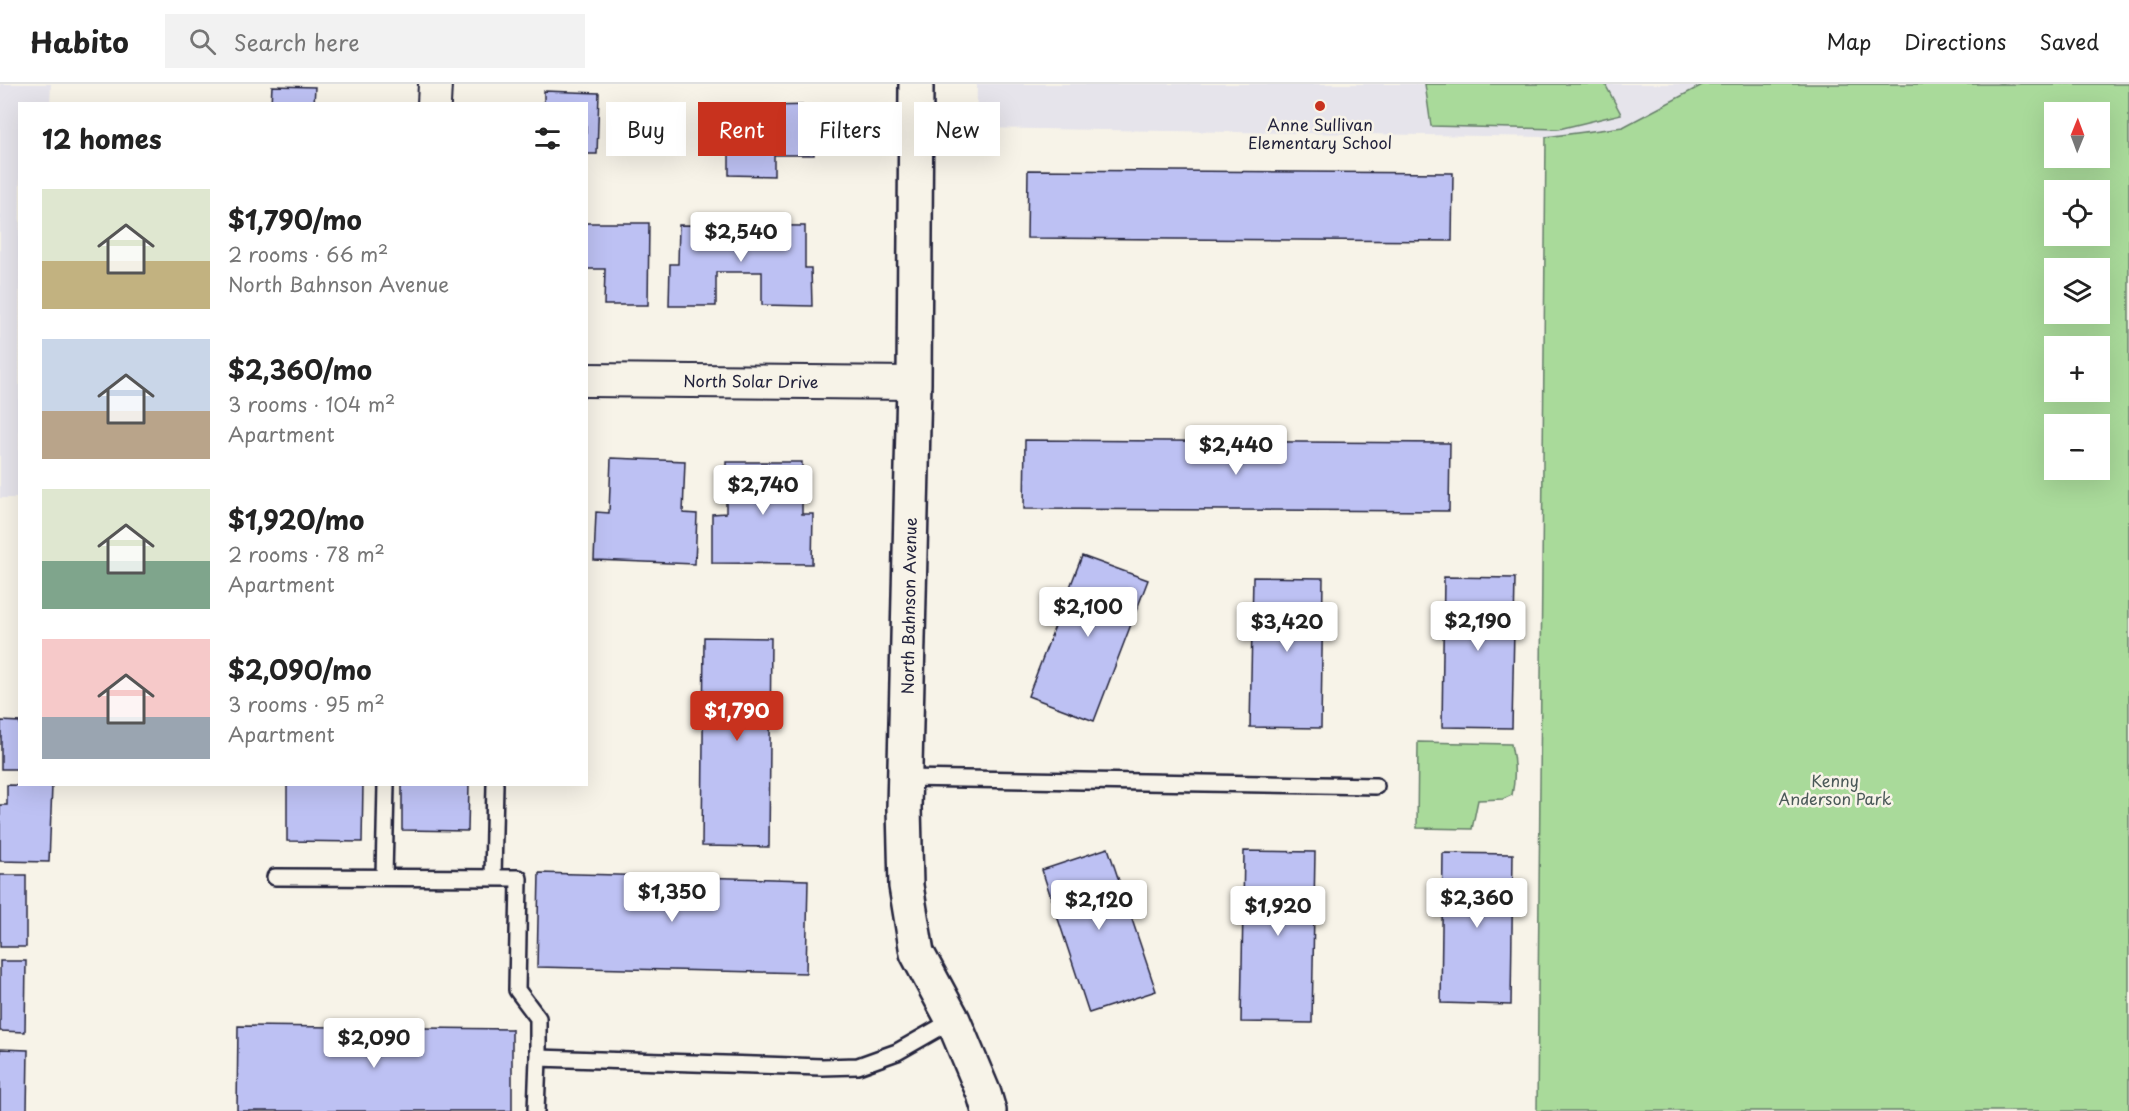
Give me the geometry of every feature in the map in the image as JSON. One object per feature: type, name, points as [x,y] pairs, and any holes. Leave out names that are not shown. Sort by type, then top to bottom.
[{"type":"street","points":[[434,102],[435,84]]},
{"type":"street","name":"North Bahnson Avenue","points":[[916,84],[914,383],[905,778],[906,886],[917,953],[952,1020],[989,1111]]},
{"type":"street","name":"North Solar Drive","points":[[588,380],[914,383]]},
{"type":"lane","points":[[905,778],[1376,786]]},
{"type":"lane","points":[[384,877],[386,786]]},
{"type":"lane","points":[[493,878],[495,786]]},
{"type":"lane","points":[[275,877],[519,878],[517,990],[537,1018],[536,1111]]},
{"type":"lane","points":[[538,1058],[822,1068],[858,1066],[897,1052],[952,1020]]},
{"type":"shaded area","points":[[0,84],[51,84],[50,102],[18,102],[18,498],[0,498]]},
{"type":"shaded area","name":"Anne Sullivan Elementary School","points":[[977,84],[1703,84],[1623,127],[1546,137],[1000,128],[1000,102],[977,102]]},
{"type":"green space","points":[[1425,84],[1605,84],[1621,114],[1559,129],[1431,126]]},
{"type":"green space","name":"Kenny Anderson Park","points":[[1704,84],[2129,84],[2129,1111],[1537,1111],[1546,137],[1623,127]]},
{"type":"green space","points":[[1418,742],[1511,744],[1514,770],[1512,795],[1503,799],[1478,800],[1472,829],[1417,828]]},
{"type":"building","points":[[272,86],[315,87],[314,102],[271,102]]},
{"type":"building","points":[[544,91],[599,93],[597,154],[588,154],[588,102],[544,102]]},
{"type":"building","points":[[798,105],[798,155],[786,155],[786,106]]},
{"type":"building","points":[[729,156],[774,156],[774,176],[729,175]]},
{"type":"building","points":[[1028,170],[1453,173],[1452,241],[1027,238]]},
{"type":"building","points":[[588,223],[649,223],[648,305],[604,305],[605,269],[588,269]]},
{"type":"building","points":[[679,225],[805,226],[805,268],[811,268],[812,306],[762,305],[762,272],[716,272],[716,306],[669,306],[670,264],[678,264]]},
{"type":"building","points":[[1025,440],[1450,443],[1449,511],[1024,509]]},
{"type":"building","points":[[611,458],[685,461],[683,513],[697,514],[695,564],[594,560],[596,512],[609,513]]},
{"type":"building","points":[[726,462],[802,462],[802,514],[813,514],[812,564],[712,563],[712,514],[726,513]]},
{"type":"building","points":[[1082,556],[1148,580],[1094,721],[1028,696]]},
{"type":"building","points":[[1253,577],[1323,578],[1321,728],[1250,727]]},
{"type":"building","points":[[1444,577],[1515,578],[1512,728],[1442,727]]},
{"type":"building","points":[[704,637],[771,638],[769,847],[702,846]]},
{"type":"building","points":[[1,721],[18,722],[18,769],[1,769]]},
{"type":"building","points":[[7,785],[52,786],[49,862],[0,861],[0,805],[7,805]]},
{"type":"building","points":[[287,786],[363,786],[362,842],[287,841]]},
{"type":"building","points":[[402,786],[469,786],[468,831],[402,830]]},
{"type":"building","points":[[1108,848],[1156,991],[1089,1013],[1042,870]]},
{"type":"building","points":[[1244,851],[1315,852],[1312,1023],[1241,1022]]},
{"type":"building","points":[[1443,853],[1513,854],[1511,1005],[1441,1003]]},
{"type":"building","points":[[539,873],[808,880],[806,973],[537,967]]},
{"type":"building","points":[[0,875],[26,875],[26,947],[0,947]]},
{"type":"building","points":[[0,961],[26,961],[25,1032],[0,1031]]},
{"type":"building","points":[[238,1026],[512,1029],[512,1111],[237,1111]]},
{"type":"building","points":[[0,1049],[28,1050],[27,1111],[0,1111]]},
{"type":"place","name":"Anne Sullivan Elementary School","points":[[1320,106]]}]
